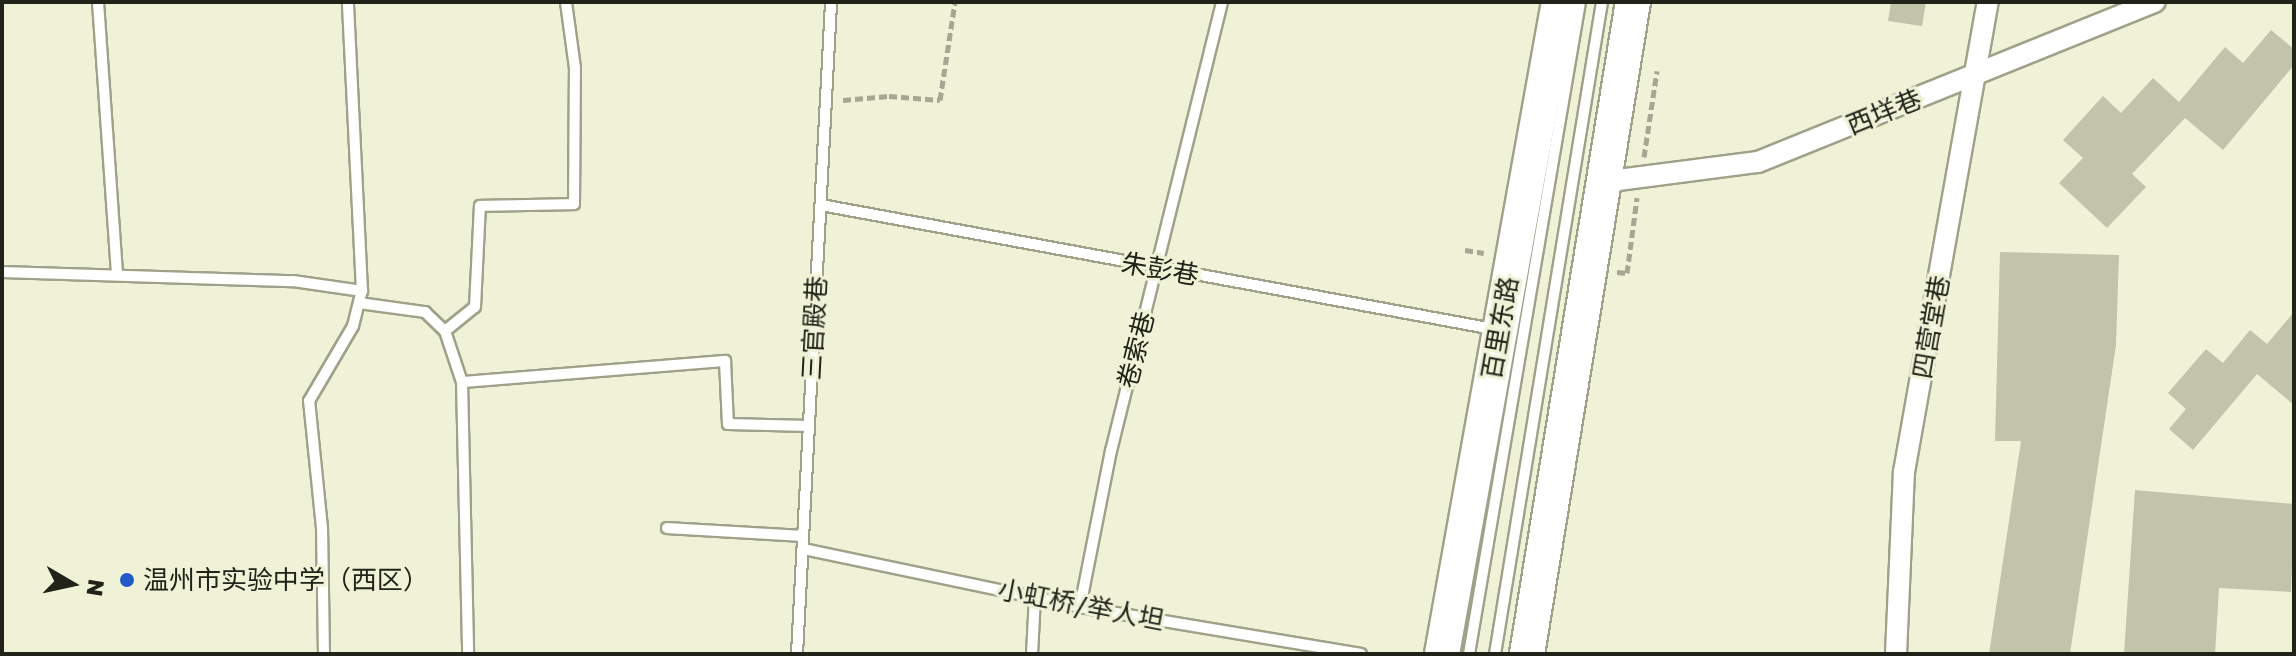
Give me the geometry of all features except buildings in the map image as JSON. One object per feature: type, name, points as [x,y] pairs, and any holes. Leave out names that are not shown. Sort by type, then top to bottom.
[{"type":"main road","name":"百里东路","points":[[1442,654],[1559,2]]},
{"type":"main road","points":[[1527,654],[1633,2]]},
{"type":"street","name":"四营堂巷","points":[[1896,654],[1904,472],[1988,2]]},
{"type":"street","name":"西垟巷","points":[[1603,182],[1758,162],[2155,2]]},
{"type":"lane","points":[[98,2],[117,273]]},
{"type":"lane","points":[[324,654],[322,528],[309,401],[353,326],[362,291],[348,2]]},
{"type":"lane","points":[[445,331],[475,307],[480,206],[574,204],[575,68],[566,2]]},
{"type":"lane","name":"三官殿巷","points":[[797,654],[831,2]]},
{"type":"lane","name":"卷索巷","points":[[1080,607],[1111,451],[1222,2]]},
{"type":"lane","points":[[1469,654],[1580,2]]},
{"type":"lane","points":[[1495,654],[1602,2]]},
{"type":"lane","name":"朱彭巷","points":[[821,205],[1499,330]]},
{"type":"lane","points":[[2,272],[117,273],[238,283],[293,281],[362,291]]},
{"type":"lane","points":[[359,303],[425,312],[445,331],[462,382],[468,654]]},
{"type":"lane","points":[[462,382],[725,361],[728,424],[809,426]]},
{"type":"lane","points":[[667,528],[803,536]]},
{"type":"lane","name":"小虹桥/举人坦","points":[[803,549],[1080,607],[1361,654]]},
{"type":"lane","points":[[1032,654],[1035,597]]},
{"type":"path","points":[[826,101],[889,96],[940,100],[955,2]]},
{"type":"place","name":"温州市实验中学（西区）","points":[[127,580]]}]
